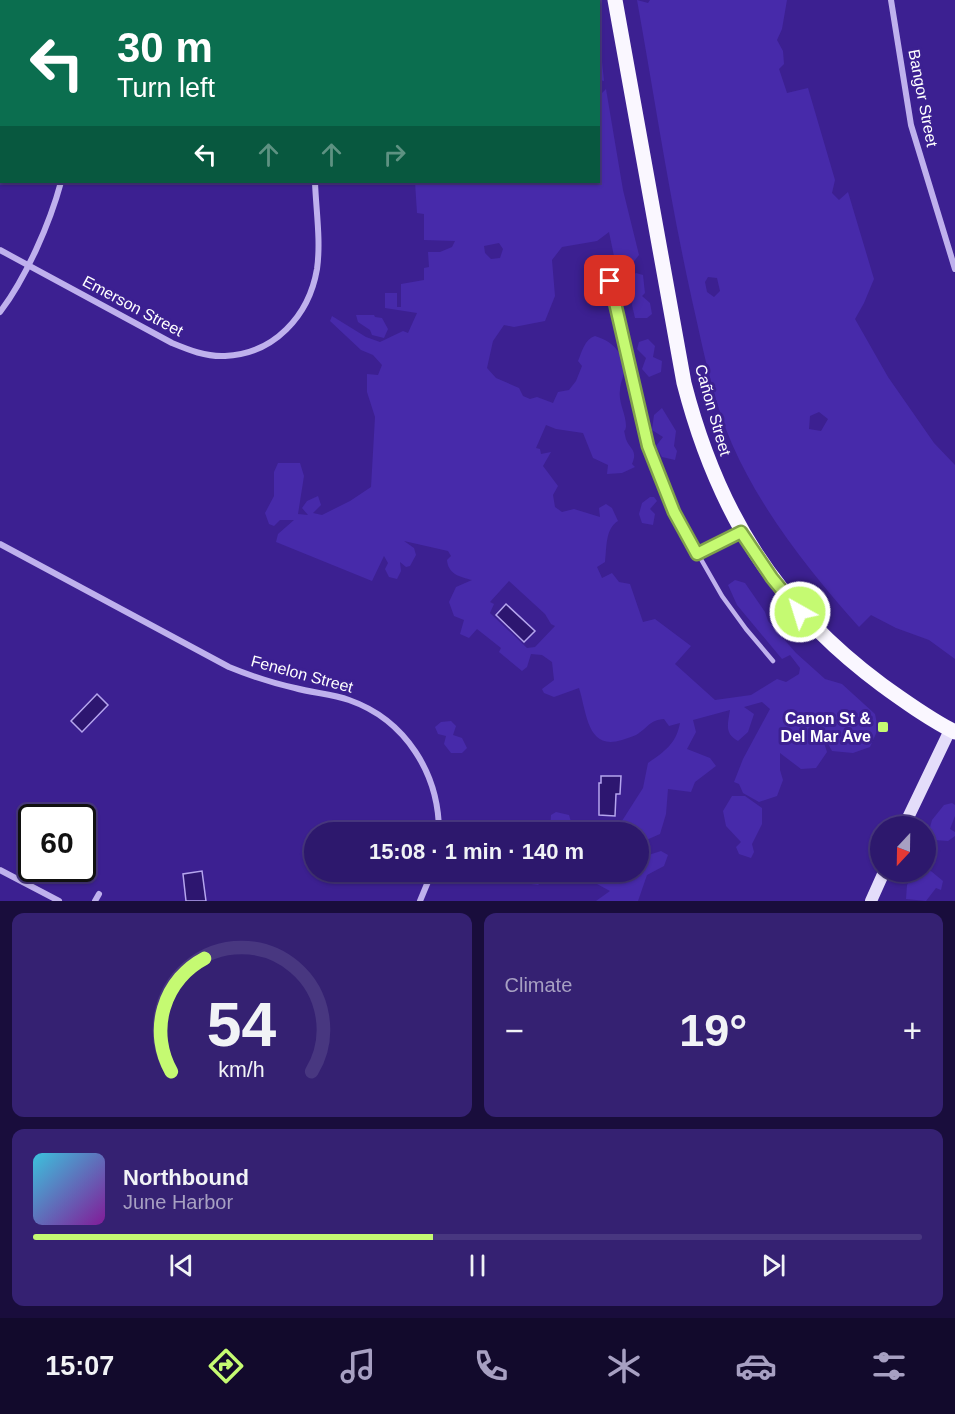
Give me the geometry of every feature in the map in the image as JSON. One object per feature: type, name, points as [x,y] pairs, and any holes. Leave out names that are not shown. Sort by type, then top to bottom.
[{"type":"main road","name":"Cañon Street","points":[[615,0],[684,383],[693,418],[729,508],[741,532],[779,586],[830,643],[892,692],[953,731]]},
{"type":"street","name":"Bangor Street","points":[[891,0],[911,125],[955,269]]},
{"type":"street","points":[[0,312],[45,230],[61,183]]},
{"type":"street","name":"Emerson Street","points":[[0,250],[172,343],[197,353],[224,356],[242,354],[260,348],[290,328],[307,300],[316,271],[318,251],[315,183]]},
{"type":"street","name":"Fenelon Street","points":[[0,544],[229,667],[264,681],[349,700],[380,716],[408,740],[429,774],[438,807],[439,822]]},
{"type":"street","points":[[909,816],[953,731]]},
{"type":"street","points":[[0,870],[59,901]]},
{"type":"street","points":[[420,901],[428,882]]},
{"type":"street","points":[[871,901],[880,882]]},
{"type":"street","points":[[95,901],[99,894]]},
{"type":"lane","points":[[610,281],[648,446],[674,512],[722,596],[773,661]]},
{"type":"lane","points":[[697,554],[741,532]]},
{"type":"shaded area","points":[[637,0],[648,3],[650,0],[787,0],[782,29],[777,40],[783,51],[784,64],[779,69],[787,93],[808,88],[835,180],[832,193],[839,200],[848,192],[874,279],[855,319],[888,377],[934,443],[955,465],[955,659],[929,640],[896,628],[871,615],[859,627],[788,540],[744,469],[725,427],[704,355],[677,225]],"holes":[[[708,277],[717,278],[720,291],[714,297],[707,292],[705,282]],[[819,412],[828,419],[821,431],[809,429],[810,416]]]},
{"type":"shaded area","points":[[600,43],[604,81],[600,80]]},
{"type":"shaded area","points":[[606,89],[623,190],[639,255],[631,265],[620,267],[615,261],[609,232],[597,241],[562,247],[552,260],[555,296],[545,321],[514,327],[504,325],[493,341],[487,368],[496,378],[519,388],[523,396],[530,399],[537,397],[553,403],[558,392],[569,390],[576,381],[582,366],[578,361],[584,346],[595,336],[613,345],[624,363],[620,399],[626,422],[624,432],[633,451],[632,464],[635,467],[622,473],[607,474],[608,465],[593,458],[583,433],[546,425],[536,448],[540,449],[541,454],[551,452],[543,466],[558,486],[553,495],[555,507],[562,512],[574,509],[600,517],[599,508],[606,504],[612,508],[618,521],[609,534],[605,562],[597,567],[602,578],[612,573],[619,582],[630,584],[643,622],[655,619],[691,646],[675,664],[715,700],[751,695],[777,679],[786,682],[799,674],[800,668],[790,655],[782,659],[737,605],[728,585],[735,580],[745,583],[765,612],[768,621],[796,653],[825,679],[842,684],[875,714],[878,729],[870,747],[853,753],[832,751],[820,729],[817,717],[810,733],[823,740],[827,752],[816,768],[801,769],[780,753],[780,770],[783,780],[777,796],[759,802],[743,793],[739,784],[734,782],[743,759],[770,709],[762,702],[744,707],[754,714],[748,732],[738,741],[729,731],[730,710],[693,720],[696,732],[687,749],[710,758],[716,766],[695,782],[691,792],[668,789],[666,814],[660,834],[649,839],[649,822],[621,822],[643,788],[648,763],[673,742],[680,723],[669,726],[664,719],[659,720],[622,740],[610,742],[602,740],[590,727],[579,688],[554,697],[544,693],[542,689],[554,680],[552,662],[542,655],[531,654],[527,667],[522,671],[499,652],[501,648],[477,629],[469,638],[460,634],[464,620],[454,616],[449,602],[456,587],[472,580],[452,572],[447,560],[451,556],[448,551],[404,541],[414,548],[416,555],[410,566],[406,567],[400,562],[401,571],[397,579],[389,577],[385,569],[388,563],[384,556],[372,581],[276,542],[278,534],[294,520],[280,520],[274,526],[269,524],[265,513],[274,496],[274,472],[278,463],[300,463],[304,476],[298,514],[308,515],[302,508],[307,501],[318,496],[321,505],[313,513],[322,515],[371,487],[375,417],[367,392],[367,374],[378,375],[382,365],[373,355],[361,350],[330,321],[332,316],[366,337],[380,342],[403,331],[408,333],[417,313],[385,308],[385,293],[397,293],[397,307],[401,307],[401,284],[424,280],[424,268],[429,267],[428,252],[440,252],[452,247],[455,241],[424,240],[424,214],[417,213],[415,183],[600,183],[600,94]],"holes":[[[499,243],[503,249],[500,258],[491,259],[485,253],[484,246]],[[509,581],[545,614],[555,626],[535,647],[527,648],[490,613],[494,604],[490,602]]]},
{"type":"shaded area","points":[[636,273],[643,275],[645,293],[642,296],[650,303],[652,314],[647,318],[635,318],[633,299],[626,291],[627,279]]},
{"type":"shaded area","points":[[356,315],[374,315],[382,318],[388,329],[384,338],[372,335],[370,330],[358,322]]},
{"type":"shaded area","points":[[648,339],[655,346],[653,357],[662,361],[661,372],[649,377],[642,369],[646,358],[637,349],[639,342]]},
{"type":"shaded area","points":[[662,408],[676,431],[675,460],[662,457],[656,446],[663,437],[652,430],[654,415]]},
{"type":"shaded area","points":[[654,497],[657,501],[650,509],[655,514],[653,525],[642,523],[639,514],[642,503]]},
{"type":"shaded area","points":[[506,604],[535,631],[524,642],[496,615]]},
{"type":"shaded area","points":[[97,694],[108,705],[82,732],[71,721]]},
{"type":"shaded area","points":[[451,721],[456,726],[453,735],[462,738],[467,748],[462,753],[451,753],[444,744],[446,736],[438,734],[435,727],[441,722]]},
{"type":"shaded area","points":[[601,776],[621,776],[620,794],[616,794],[615,816],[599,815]]},
{"type":"shaded area","points":[[732,796],[745,796],[762,808],[762,824],[752,844],[754,852],[751,858],[739,854],[736,847],[741,842],[726,826],[723,811]]},
{"type":"shaded area","points":[[952,803],[955,805],[955,816],[950,829],[955,832],[955,836],[948,841],[936,840],[935,816],[944,805]]},
{"type":"shaded area","points":[[556,812],[569,815],[571,822],[551,822],[551,815]]},
{"type":"shaded area","points":[[661,851],[668,855],[664,866],[649,874],[649,855]]},
{"type":"shaded area","points":[[202,871],[206,901],[186,901],[183,874]]},
{"type":"shaded area","points":[[936,875],[943,881],[941,890],[936,888],[926,901],[906,899],[909,882],[936,882]]},
{"type":"shaded area","points":[[524,882],[541,882],[538,885]]},
{"type":"shaded area","points":[[596,882],[645,882],[638,901],[596,901],[610,891]]},
{"type":"place","name":"Canon St & Del Mar Ave","points":[[883,727]]},
{"type":"route","points":[[610,281],[648,446],[674,512],[697,554],[741,532],[772,578],[800,612]]}]
